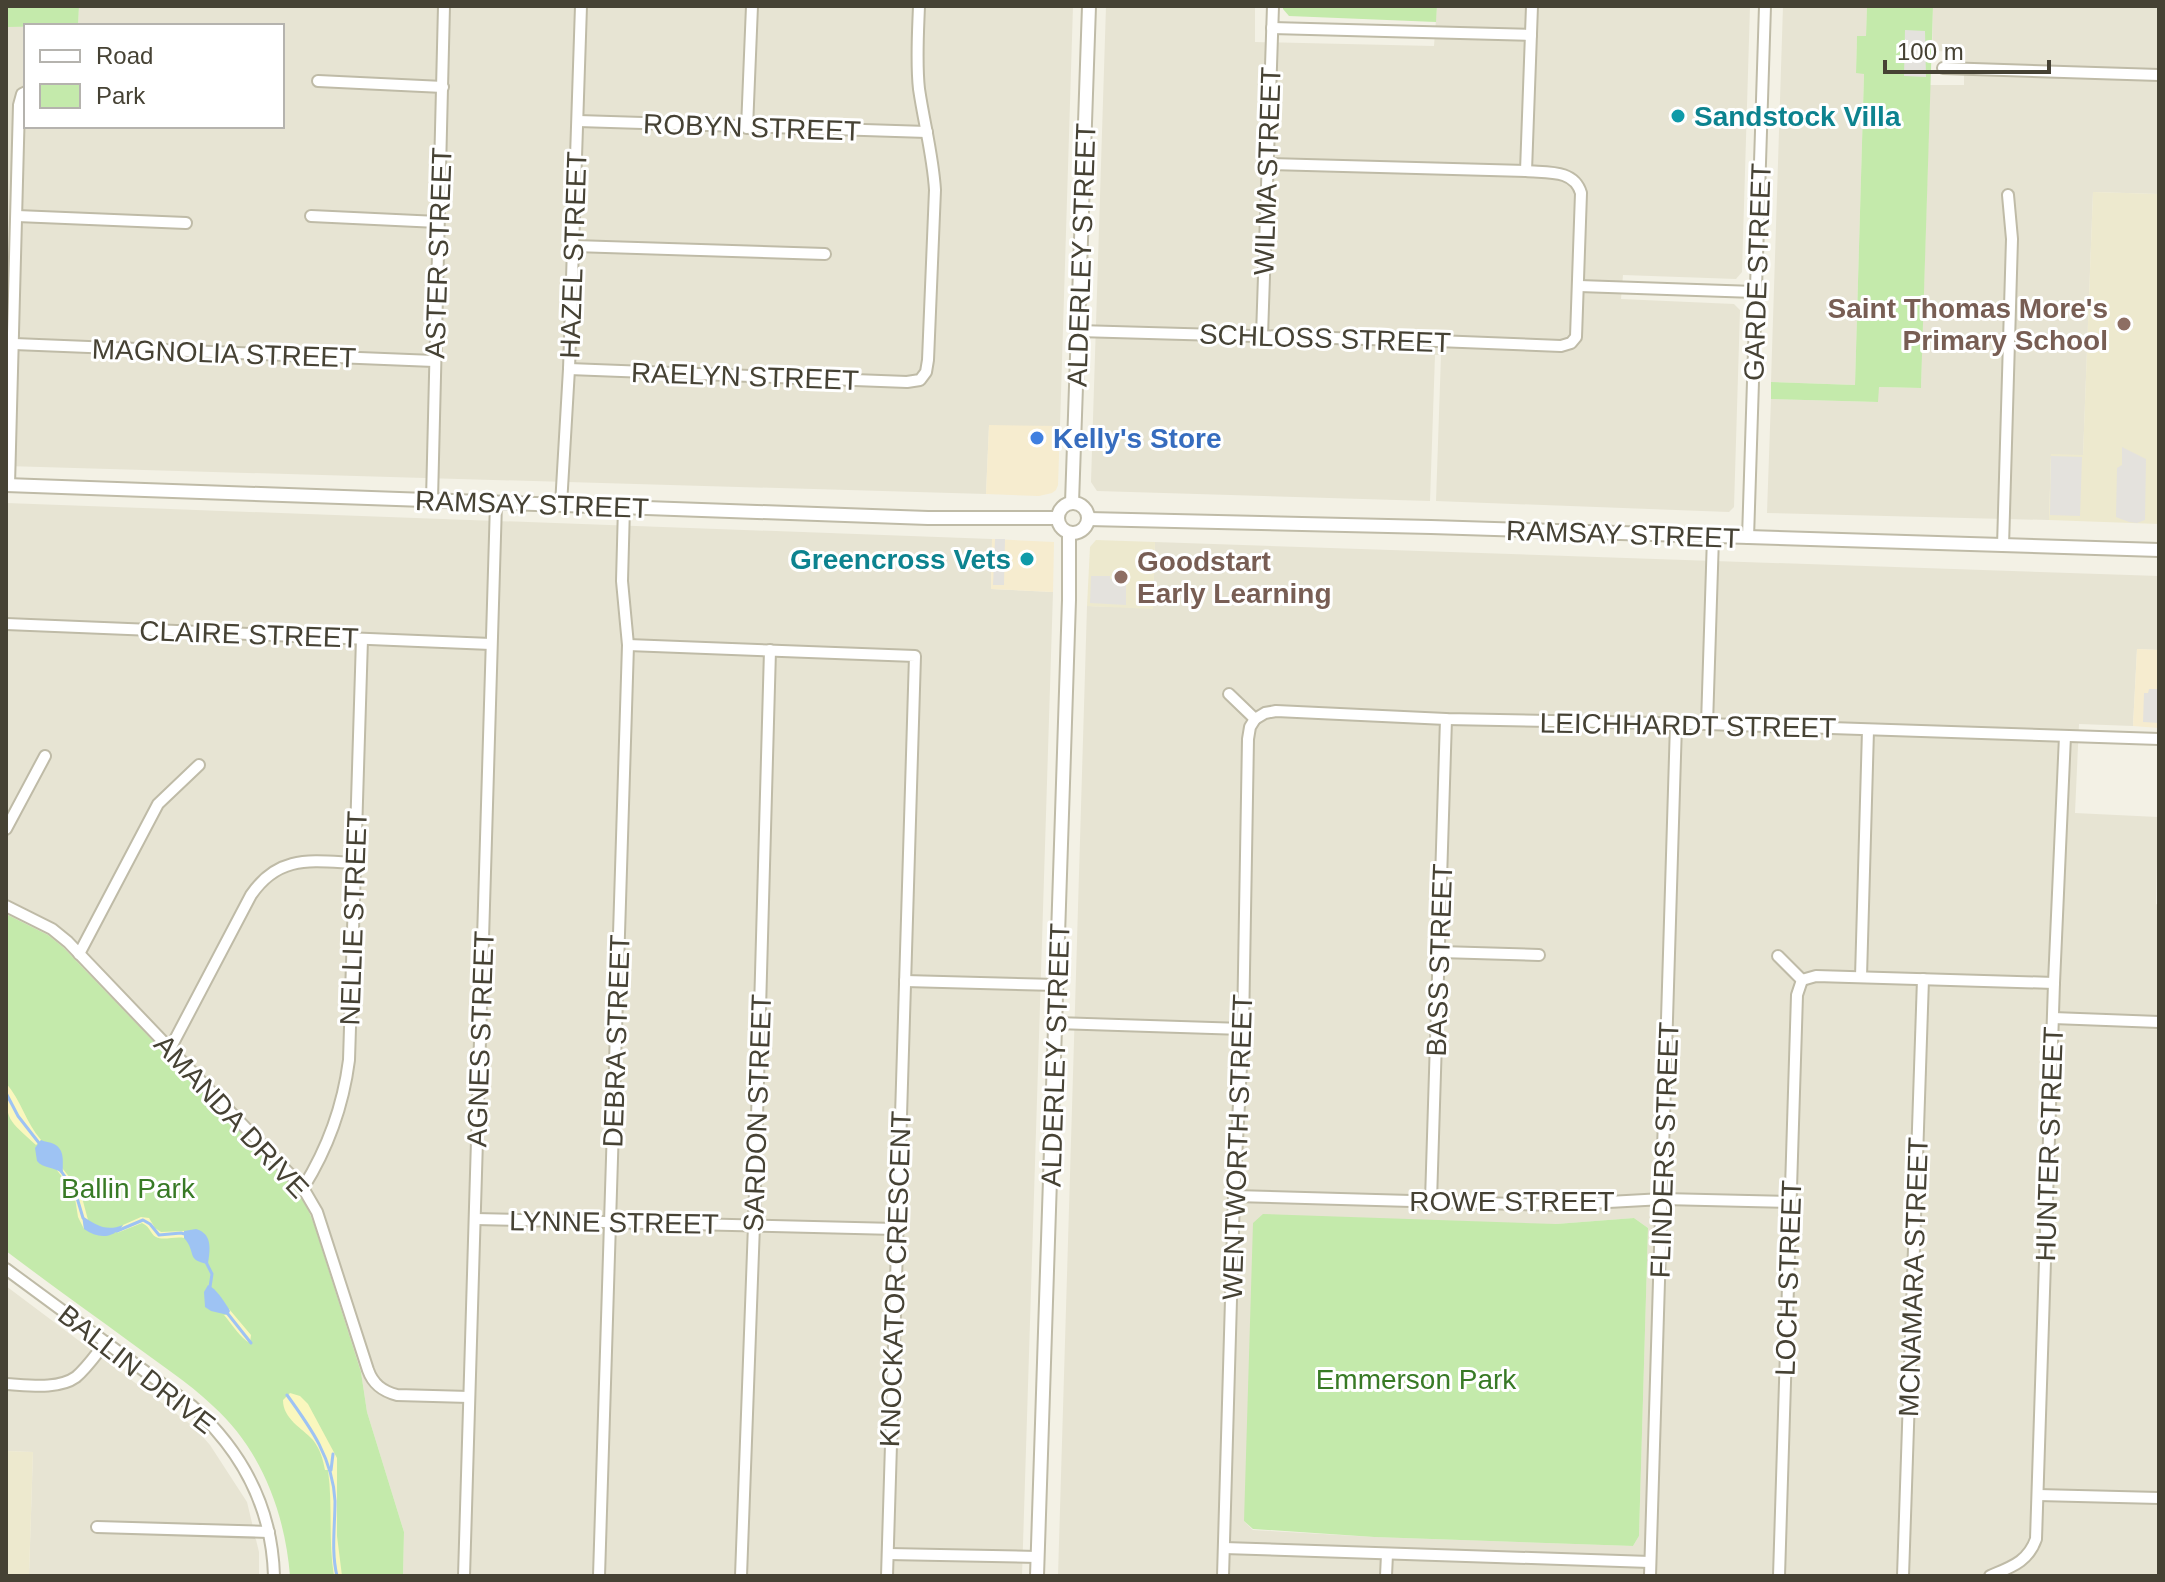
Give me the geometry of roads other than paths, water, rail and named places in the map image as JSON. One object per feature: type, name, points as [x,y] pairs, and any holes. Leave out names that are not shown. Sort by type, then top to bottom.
[{"type":"street","name":"ASTER STREET","points":[[432,500],[444,6]]},
{"type":"street","name":"HAZEL STREET","points":[[561,505],[574,246],[581,6]]},
{"type":"street","points":[[747,128],[752,6]]},
{"type":"street","points":[[919,6],[919,87],[927,132]]},
{"type":"street","name":"ALDERLEY STREET","points":[[1072,503],[1089,6]]},
{"type":"street","name":"WILMA STREET","points":[[1262,336],[1273,6]]},
{"type":"street","points":[[1526,171],[1532,6]]},
{"type":"street","name":"GARDE STREET","points":[[1748,538],[1765,6]]},
{"type":"street","points":[[1272,28],[1531,35]]},
{"type":"street","points":[[1943,68],[2159,75]]},
{"type":"street","points":[[318,81],[443,87]]},
{"type":"street","points":[[7,485],[14,344],[19,105],[24,93]]},
{"type":"street","name":"ROBYN STREET","points":[[578,121],[927,132]]},
{"type":"street","name":"RAELYN STREET","points":[[569,369],[907,382],[920,380],[926,372],[928,360],[935,190],[927,132]]},
{"type":"street","points":[[1268,164],[1526,171],[1567,175],[1575,181],[1581,193],[1579,286],[1755,292]]},
{"type":"street","points":[[2003,546],[2012,239],[2008,195]]},
{"type":"street","points":[[17,216],[186,223]]},
{"type":"street","points":[[311,216],[438,222]]},
{"type":"street","points":[[574,246],[825,254]]},
{"type":"street","name":"SCHLOSS STREET","points":[[1078,331],[1561,346],[1571,343],[1577,332],[1579,286]]},
{"type":"street","name":"MAGNOLIA STREET","points":[[14,344],[434,361]]},
{"type":"street","name":"RAMSAY STREET","points":[[7,485],[928,518],[1057,518]]},
{"type":"street","name":"AGNES STREET","points":[[464,1576],[496,503]]},
{"type":"street","points":[[1072,503],[1084,508],[1088,519],[1083,530],[1069,533],[1060,527],[1057,518],[1062,507],[1072,503]]},
{"type":"street","name":"DEBRA STREET","points":[[599,1576],[628,645],[622,581],[624,507]]},
{"type":"street","name":"RAMSAY STREET","points":[[1088,519],[2159,550]]},
{"type":"street","name":"ALDERLEY STREET","points":[[1037,1576],[1070,587],[1069,533]]},
{"type":"street","points":[[1707,724],[1713,537]]},
{"type":"street","name":"CLAIRE STREET","points":[[6,624],[491,644]]},
{"type":"street","name":"NELLIE STREET","points":[[303,1188],[331,1136],[346,1080],[350,1041],[362,639]]},
{"type":"street","points":[[628,645],[915,656],[924,644]]},
{"type":"street","name":"SARDON STREET","points":[[741,1576],[770,650]]},
{"type":"street","name":"KNOCKATOR CRESCENT","points":[[887,1576],[915,656]]},
{"type":"street","points":[[1229,694],[1255,719]]},
{"type":"street","name":"LEICHHARDT STREET","points":[[1255,719],[1276,711],[1446,719],[2159,739]]},
{"type":"street","name":"WENTWORTH STREET","points":[[1223,1576],[1234,1196],[1243,1029],[1248,739],[1255,719]]},
{"type":"street","name":"BASS STREET","points":[[1431,1201],[1446,719]]},
{"type":"street","name":"FLINDERS STREET","points":[[1650,1576],[1676,724]]},
{"type":"street","points":[[1861,977],[1868,730]]},
{"type":"street","name":"HUNTER STREET","points":[[1990,1576],[2025,1559],[2036,1539],[2065,736]]},
{"type":"street","points":[[6,829],[45,756]]},
{"type":"street","points":[[79,954],[158,804],[199,765]]},
{"type":"street","points":[[170,1049],[251,895],[262,881],[276,870],[294,863],[355,863]]},
{"type":"street","name":"AMANDA DRIVE","points":[[6,906],[52,929],[79,954],[303,1188],[317,1212],[373,1381],[381,1389],[397,1395],[469,1397]]},
{"type":"street","points":[[1440,952],[1539,955]]},
{"type":"street","points":[[1778,956],[1802,980],[1816,976],[2054,983]]},
{"type":"street","name":"MCNAMARA STREET","points":[[1903,1576],[1923,979]]},
{"type":"street","name":"LOCH STREET","points":[[1779,1576],[1797,995],[1802,980]]},
{"type":"street","points":[[905,981],[1057,985]]},
{"type":"street","points":[[2053,1018],[2159,1022]]},
{"type":"street","points":[[1056,1023],[1243,1029]]},
{"type":"street","name":"ROWE STREET","points":[[1234,1196],[1554,1205],[1663,1199],[1790,1202]]},
{"type":"street","name":"LYNNE STREET","points":[[475,1219],[896,1229]]},
{"type":"street","name":"BALLIN DRIVE","points":[[6,1269],[192,1406],[217,1431],[248,1475],[262,1507],[269,1532],[274,1576]]},
{"type":"street","points":[[6,1384],[62,1383],[75,1377],[106,1342]]},
{"type":"street","points":[[2038,1495],[2159,1498]]},
{"type":"street","points":[[97,1527],[269,1532]]},
{"type":"street","points":[[1224,1548],[1650,1562]]},
{"type":"street","points":[[888,1554],[1037,1557]]},
{"type":"street","points":[[1386,1576],[1387,1554]]},
{"type":"water","points":[[41,1140],[54,1144],[60,1150],[63,1174],[37,1161],[35,1148]]},
{"type":"water","points":[[82,1216],[106,1228],[123,1225],[110,1235],[95,1235],[84,1229]]},
{"type":"water","points":[[196,1229],[208,1239],[208,1264],[194,1258],[184,1238],[184,1231]]},
{"type":"water","points":[[208,1285],[223,1300],[230,1311],[228,1315],[205,1307],[204,1292]]},
{"type":"waterway","points":[[6,1093],[18,1116],[39,1143]]},
{"type":"waterway","points":[[61,1171],[75,1191],[83,1218]]},
{"type":"waterway","points":[[117,1231],[143,1220],[159,1235],[188,1235]]},
{"type":"waterway","points":[[205,1260],[212,1274],[210,1287]]},
{"type":"waterway","points":[[228,1314],[251,1343]]},
{"type":"waterway","points":[[287,1395],[312,1432],[330,1471],[335,1501],[337,1576]]},
{"type":"waterway","points":[[331,1470],[333,1454]]},
{"type":"place","name":"Sandstock Villa","points":[[1678,116]]},
{"type":"place","name":"Saint Thomas More's Primary School","points":[[2124,324]]},
{"type":"place","name":"Kelly's Store","points":[[1037,438]]},
{"type":"place","name":"Greencross Vets","points":[[1027,559]]},
{"type":"place","name":"Goodstart Early Learning","points":[[1121,577]]},
{"type":"park label","name":"Ballin Park","points":[[128,1188]]},
{"type":"park label","name":"Emmerson Park","points":[[1416,1379]]}]
